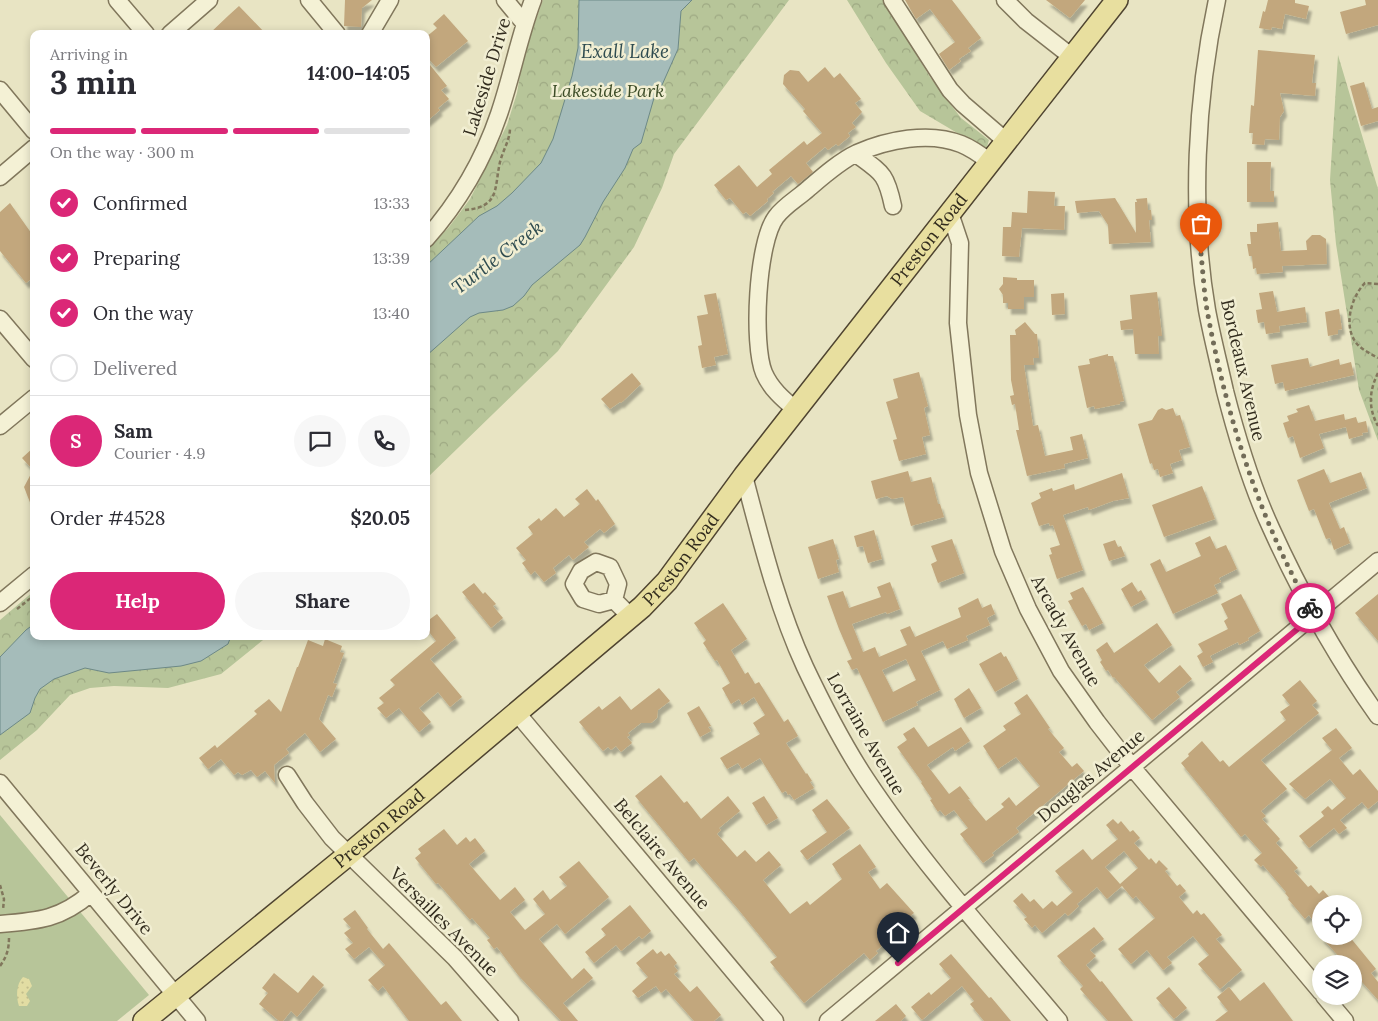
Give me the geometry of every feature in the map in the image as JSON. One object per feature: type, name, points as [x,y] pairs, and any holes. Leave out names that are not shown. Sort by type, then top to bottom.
[{"type":"main road","name":"Preston Road","points":[[144,1021],[348,855],[517,713],[631,617],[667,581],[744,476],[1117,0]]},
{"type":"street","points":[[117,0],[143,30]]},
{"type":"street","points":[[175,30],[209,0]]},
{"type":"street","points":[[309,0],[334,30]]},
{"type":"street","points":[[372,30],[390,0]]},
{"type":"street","points":[[505,0],[524,23]]},
{"type":"street","name":"Lakeside Drive","points":[[430,235],[460,196],[487,146],[500,112],[532,0]]},
{"type":"street","points":[[892,0],[950,90],[963,104],[1006,141]]},
{"type":"street","points":[[1005,0],[1026,21],[1072,57]]},
{"type":"street","name":"Bordeaux Avenue","points":[[1216,0],[1208,48],[1198,144],[1199,235],[1207,308],[1231,415],[1249,473],[1270,527],[1314,615],[1337,655],[1378,716]]},
{"type":"street","points":[[0,90],[30,126]]},
{"type":"street","points":[[796,410],[777,394],[764,372],[758,339],[758,297],[761,260],[776,217],[823,176],[856,154],[888,143],[929,138],[946,139],[961,144],[990,162]]},
{"type":"street","points":[[0,177],[30,151]]},
{"type":"street","points":[[856,154],[881,172],[888,183],[893,206]]},
{"type":"street","name":"Arcady Avenue","points":[[950,213],[960,243],[958,323],[968,415],[979,472],[997,535],[1028,609],[1062,671],[1083,704],[1132,767],[1312,981]]},
{"type":"street","points":[[0,319],[30,353]]},
{"type":"street","points":[[0,426],[30,401]]},
{"type":"street","name":"Lorraine Avenue","points":[[744,476],[770,570],[785,616],[805,666],[865,778],[914,846],[1059,1021]]},
{"type":"street","name":"Douglas Avenue","points":[[828,1021],[1378,561]]},
{"type":"street","points":[[0,603],[30,577]]},
{"type":"street","points":[[614,600],[631,617]]},
{"type":"street","name":"Belclaire Avenue","points":[[517,713],[775,1021]]},
{"type":"street","name":"Versailles Avenue","points":[[287,775],[305,803],[348,855],[455,958],[510,1021]]},
{"type":"street","name":"Beverly Drive","points":[[0,783],[196,1020]]},
{"type":"street","points":[[0,924],[30,922],[65,912],[91,893]]},
{"type":"street","points":[[1332,1005],[1345,1021]]},
{"type":"path","points":[[1378,284],[1365,283],[1360,288],[1350,314],[1350,326],[1357,344],[1378,358]]},
{"type":"path","points":[[1378,373],[1370,394],[1370,404],[1378,426]]},
{"type":"green space","name":"Lakeside Park","points":[[543,0],[789,0],[674,154],[662,188],[634,247],[558,351],[430,475],[430,247],[449,227],[470,199],[507,125],[517,93],[523,56]]},
{"type":"green space","points":[[847,0],[883,0],[930,77],[961,118],[989,140],[986,150],[920,111],[886,63]]},
{"type":"green space","points":[[1338,55],[1378,189],[1378,441],[1359,390],[1336,244],[1330,180]]},
{"type":"green space","points":[[30,594],[30,640],[263,640],[221,674],[168,688],[114,686],[90,688],[70,695],[37,730],[0,760],[0,620]]},
{"type":"green space","points":[[0,815],[149,995],[117,1021],[0,1021]]},
{"type":"sand","points":[[23,977],[29,979],[32,986],[26,994],[30,1001],[27,1006],[19,1006],[17,991]]},
{"type":"water","name":"Exall Lake","points":[[579,0],[692,0],[681,11],[678,49],[658,94],[654,98],[641,143],[633,149],[625,168],[603,202],[580,245],[532,285],[513,306],[503,310],[479,313],[470,317],[430,352],[430,262],[479,216],[497,206],[512,193],[541,163],[553,139],[572,76],[578,48]]},
{"type":"water","points":[[30,627],[30,640],[230,640],[228,644],[201,661],[181,666],[109,673],[85,668],[54,679],[40,689],[30,713],[0,735],[0,657]]},
{"type":"building","points":[[345,0],[372,0],[362,8],[361,27],[344,26]]},
{"type":"building","points":[[905,0],[952,0],[981,38],[968,48],[971,51],[959,59],[961,61],[949,70],[939,54],[955,42],[930,9],[916,19]]},
{"type":"building","points":[[1046,0],[1085,0],[1070,18]]},
{"type":"building","points":[[1268,0],[1295,0],[1295,3],[1309,6],[1306,19],[1285,14],[1282,29],[1272,27],[1271,30],[1259,28]]},
{"type":"building","points":[[1365,0],[1378,0],[1378,25],[1346,34],[1340,12],[1366,5]]},
{"type":"building","points":[[239,6],[262,30],[213,30]]},
{"type":"building","points":[[444,14],[468,41],[436,67],[430,60],[430,34],[437,28],[433,24]]},
{"type":"building","points":[[1258,50],[1315,55],[1312,83],[1316,83],[1315,96],[1280,93],[1284,111],[1280,117],[1279,140],[1265,139],[1264,145],[1252,144],[1253,133],[1249,133],[1251,105],[1254,106]]},
{"type":"building","points":[[430,65],[447,86],[441,90],[449,99],[438,108],[440,110],[430,119]]},
{"type":"building","points":[[825,67],[834,78],[840,73],[861,99],[855,103],[862,112],[852,123],[856,127],[848,133],[850,136],[838,146],[836,144],[828,150],[825,147],[806,163],[813,172],[798,184],[791,176],[772,192],[774,193],[767,199],[768,201],[750,216],[746,212],[743,214],[730,198],[726,200],[714,185],[739,165],[757,187],[772,174],[769,170],[804,141],[807,145],[822,133],[803,111],[805,109],[783,84],[784,75],[790,70],[799,71],[808,82]]},
{"type":"building","points":[[1364,82],[1372,109],[1378,107],[1378,121],[1361,126],[1350,86]]},
{"type":"building","points":[[1247,162],[1271,162],[1270,191],[1274,191],[1274,202],[1247,202]]},
{"type":"building","points":[[1028,191],[1055,192],[1054,206],[1065,206],[1064,230],[1022,228],[1019,257],[1002,256],[1003,227],[1011,227],[1012,212],[1027,213]]},
{"type":"building","points":[[1115,198],[1136,233],[1135,202],[1137,202],[1136,199],[1147,198],[1148,210],[1151,210],[1152,220],[1149,220],[1151,242],[1109,244],[1108,225],[1099,211],[1077,213],[1075,201]]},
{"type":"building","points":[[10,203],[30,231],[30,280],[26,283],[0,251],[0,212]]},
{"type":"building","points":[[1278,222],[1281,251],[1307,250],[1306,241],[1312,235],[1320,235],[1326,239],[1327,264],[1282,266],[1283,272],[1257,274],[1256,268],[1253,269],[1252,256],[1249,256],[1247,244],[1251,244],[1250,232],[1257,232],[1257,224]]},
{"type":"building","points":[[1003,277],[1017,278],[1017,280],[1034,280],[1034,297],[1024,297],[1024,309],[1008,309],[1008,303],[1003,303],[1003,295],[999,289],[1003,284]]},
{"type":"building","points":[[1273,291],[1277,312],[1305,307],[1307,322],[1279,326],[1280,332],[1266,334],[1264,322],[1258,323],[1256,310],[1262,309],[1259,293]]},
{"type":"building","points":[[1157,292],[1162,336],[1158,336],[1159,354],[1135,354],[1133,329],[1121,330],[1120,321],[1132,319],[1130,295]]},
{"type":"building","points":[[716,293],[728,354],[714,357],[716,365],[702,368],[698,346],[702,345],[697,316],[708,314],[704,295]]},
{"type":"building","points":[[1064,293],[1065,314],[1052,315],[1051,294]]},
{"type":"building","points":[[1339,309],[1342,329],[1338,330],[1338,334],[1328,336],[1325,312]]},
{"type":"building","points":[[1025,322],[1037,334],[1039,358],[1033,358],[1034,365],[1024,365],[1033,426],[1038,425],[1045,456],[1073,450],[1070,437],[1082,434],[1088,458],[1064,464],[1065,468],[1027,476],[1016,430],[1019,430],[1015,404],[1012,405],[1010,396],[1014,395],[1011,380],[1010,335],[1016,335],[1015,330]]},
{"type":"building","points":[[1108,354],[1108,356],[1113,356],[1124,401],[1120,402],[1120,404],[1095,409],[1094,406],[1087,408],[1078,366],[1090,364],[1089,359]]},
{"type":"building","points":[[1308,358],[1310,367],[1339,359],[1340,365],[1351,362],[1354,375],[1285,391],[1283,382],[1275,384],[1271,365]]},
{"type":"building","points":[[919,372],[928,406],[924,408],[930,435],[922,437],[926,454],[899,461],[893,440],[897,439],[886,402],[898,398],[893,379]]},
{"type":"building","points":[[632,373],[641,384],[621,403],[610,409],[601,399]]},
{"type":"building","points":[[1309,405],[1315,421],[1344,414],[1345,420],[1356,417],[1358,423],[1366,421],[1368,432],[1349,439],[1346,427],[1319,434],[1324,448],[1300,458],[1293,436],[1288,438],[1283,423],[1289,421],[1287,416],[1298,412],[1296,409]]},
{"type":"building","points":[[1162,408],[1166,410],[1173,408],[1176,416],[1180,415],[1190,447],[1179,450],[1182,460],[1170,464],[1173,473],[1160,477],[1158,469],[1154,470],[1152,463],[1150,464],[1138,424],[1152,420],[1158,410]]},
{"type":"building","points":[[30,451],[30,467],[22,458]]},
{"type":"building","points":[[1324,469],[1330,483],[1361,472],[1367,488],[1329,503],[1340,529],[1344,527],[1350,543],[1334,550],[1330,538],[1326,539],[1314,509],[1309,511],[1297,480]]},
{"type":"building","points":[[908,471],[911,482],[931,477],[938,504],[940,504],[944,517],[911,526],[903,497],[892,499],[887,496],[876,499],[871,481]]},
{"type":"building","points":[[1122,473],[1129,498],[1113,501],[1089,510],[1088,507],[1063,515],[1083,570],[1057,579],[1049,555],[1052,554],[1050,548],[1060,545],[1053,525],[1050,526],[1049,523],[1039,526],[1031,503],[1041,498],[1039,493],[1052,488],[1053,491],[1074,484],[1075,490]]},
{"type":"building","points":[[30,476],[30,502],[24,487]]},
{"type":"building","points":[[1202,486],[1215,519],[1164,537],[1152,505]]},
{"type":"building","points":[[587,489],[596,501],[598,499],[615,524],[604,533],[600,529],[584,542],[589,547],[573,560],[569,555],[553,568],[556,573],[544,582],[535,571],[531,575],[522,563],[526,560],[516,548],[533,534],[528,527],[539,518],[541,521],[556,508],[564,517],[580,504],[575,499]]},
{"type":"building","points":[[874,530],[882,559],[868,563],[863,546],[857,547],[854,536]]},
{"type":"building","points":[[1210,536],[1216,549],[1226,545],[1237,569],[1219,578],[1221,582],[1214,585],[1218,593],[1173,614],[1150,564],[1160,559],[1166,572],[1201,556],[1195,543]]},
{"type":"building","points":[[833,539],[839,559],[836,560],[839,572],[818,579],[808,547]]},
{"type":"building","points":[[952,539],[964,573],[938,583],[931,564],[937,561],[931,546]]},
{"type":"building","points":[[1115,540],[1118,547],[1121,546],[1125,556],[1109,561],[1103,544]]},
{"type":"building","points":[[890,582],[900,609],[852,624],[863,652],[875,647],[879,657],[907,645],[900,630],[910,626],[915,637],[961,617],[958,608],[978,598],[982,608],[991,604],[995,614],[987,618],[990,625],[966,636],[968,640],[947,649],[943,641],[921,651],[940,690],[916,702],[918,705],[883,722],[857,668],[852,670],[847,661],[852,659],[827,596],[843,591],[849,608],[881,597],[877,587]],"holes":[[[906,659],[916,680],[893,692],[882,670]]]},
{"type":"building","points":[[1132,582],[1138,592],[1141,590],[1146,599],[1131,607],[1121,589]]},
{"type":"building","points":[[474,583],[483,594],[485,592],[496,604],[493,606],[503,618],[491,628],[462,592]]},
{"type":"building","points":[[1083,587],[1103,623],[1089,630],[1086,624],[1082,626],[1068,601],[1073,599],[1070,593]]},
{"type":"building","points":[[1241,594],[1260,631],[1239,645],[1238,642],[1210,656],[1213,662],[1203,667],[1197,656],[1203,652],[1198,644],[1228,629],[1224,621],[1228,618],[1221,604]]},
{"type":"building","points":[[1378,594],[1378,641],[1355,613]]},
{"type":"building","points":[[723,603],[747,639],[731,650],[745,674],[748,672],[755,684],[759,682],[784,722],[788,719],[798,736],[786,743],[812,781],[810,782],[814,788],[794,800],[786,791],[782,793],[760,758],[742,769],[738,763],[727,769],[720,758],[760,734],[753,723],[765,715],[754,697],[742,705],[739,699],[731,704],[722,688],[730,683],[717,660],[715,661],[703,643],[706,640],[694,623]]},
{"type":"building","points":[[437,614],[456,638],[430,659],[462,697],[450,707],[438,692],[419,708],[431,722],[419,732],[399,708],[386,718],[377,708],[384,703],[379,698],[395,685],[390,680],[436,641],[430,633],[430,619]]},
{"type":"building","points":[[1157,623],[1172,645],[1144,665],[1159,683],[1180,665],[1192,679],[1176,692],[1180,697],[1152,720],[1113,678],[1108,670],[1106,671],[1100,662],[1102,660],[1096,650],[1107,642],[1114,653]]},
{"type":"building","points":[[308,640],[323,646],[325,640],[327,640],[342,646],[340,652],[344,653],[333,683],[337,684],[332,697],[328,695],[319,719],[336,739],[320,752],[305,733],[286,749],[289,753],[274,765],[275,783],[265,771],[257,777],[251,770],[242,775],[238,772],[234,775],[221,759],[208,769],[199,758],[215,745],[217,748],[257,714],[254,711],[269,699],[281,712]]},
{"type":"building","points":[[1001,652],[1004,657],[1006,656],[1018,679],[995,692],[979,664]]},
{"type":"building","points":[[1300,680],[1317,701],[1312,705],[1319,713],[1261,760],[1287,789],[1261,811],[1266,816],[1262,819],[1280,839],[1276,843],[1298,868],[1294,871],[1308,887],[1311,885],[1319,894],[1323,890],[1327,895],[1312,895],[1312,919],[1309,915],[1305,919],[1288,899],[1286,892],[1263,865],[1261,867],[1254,860],[1262,853],[1245,834],[1241,837],[1181,763],[1202,741],[1220,762],[1223,760],[1229,767],[1286,720],[1280,712],[1290,705],[1282,695]]},
{"type":"building","points":[[659,688],[670,701],[658,710],[657,718],[651,723],[641,723],[628,733],[630,735],[627,737],[632,743],[621,752],[616,746],[611,750],[608,747],[603,751],[579,722],[599,706],[602,710],[620,696],[631,710]]},
{"type":"building","points":[[969,688],[981,708],[964,718],[954,699]]},
{"type":"building","points":[[1027,694],[1050,728],[1048,729],[1064,748],[1059,752],[1072,767],[1077,763],[1084,771],[1016,828],[1019,832],[992,853],[994,855],[983,863],[960,834],[968,828],[954,810],[945,816],[940,810],[938,812],[922,782],[897,747],[907,740],[903,734],[914,727],[928,747],[961,727],[970,741],[955,751],[953,747],[927,765],[949,794],[960,786],[986,821],[1004,807],[1001,804],[1009,797],[1016,806],[1040,786],[1016,757],[998,769],[983,746],[1006,730],[1003,726],[1021,714],[1014,703]]},
{"type":"building","points":[[699,706],[711,726],[708,727],[711,731],[700,737],[687,713]]},
{"type":"building","points":[[1336,728],[1352,748],[1339,758],[1353,775],[1360,769],[1378,791],[1378,801],[1368,809],[1362,802],[1340,820],[1347,828],[1339,834],[1334,828],[1309,848],[1299,836],[1324,816],[1321,812],[1328,806],[1332,810],[1346,798],[1330,779],[1305,799],[1289,784],[1332,750],[1322,738]]},
{"type":"building","points":[[661,775],[684,803],[687,801],[701,819],[728,796],[740,811],[719,828],[721,830],[717,834],[737,857],[745,850],[756,862],[769,851],[781,865],[763,880],[790,914],[807,901],[810,905],[842,879],[832,864],[860,844],[876,867],[868,872],[880,889],[887,883],[914,913],[909,917],[912,920],[876,951],[878,953],[870,960],[864,953],[804,1003],[770,962],[777,957],[738,909],[694,858],[689,862],[635,796]]},
{"type":"building","points":[[764,796],[778,818],[766,825],[752,803]]},
{"type":"building","points":[[827,799],[850,828],[807,860],[800,851],[827,832],[812,810]]},
{"type":"building","points":[[1113,819],[1118,824],[1121,821],[1130,832],[1133,830],[1140,838],[1134,843],[1149,860],[1151,858],[1156,864],[1159,860],[1168,869],[1165,871],[1177,886],[1180,884],[1186,891],[1179,897],[1193,914],[1197,910],[1201,915],[1204,913],[1222,935],[1216,939],[1242,970],[1220,989],[1198,964],[1209,955],[1193,936],[1167,957],[1172,963],[1163,970],[1147,950],[1131,964],[1118,949],[1155,918],[1136,896],[1133,899],[1122,886],[1107,899],[1097,887],[1077,904],[1079,906],[1068,916],[1065,913],[1042,933],[1035,925],[1032,928],[1024,919],[1027,917],[1013,901],[1022,893],[1030,902],[1034,899],[1043,909],[1052,901],[1057,906],[1073,892],[1055,871],[1083,849],[1092,860],[1118,839],[1106,825]],"holes":[[[1124,851],[1138,868],[1120,884],[1105,867]]]},
{"type":"building","points":[[444,829],[457,845],[466,837],[470,842],[475,838],[485,851],[469,864],[500,900],[515,887],[525,900],[510,912],[525,930],[545,914],[533,899],[543,890],[550,900],[567,886],[559,877],[579,861],[609,897],[565,934],[557,924],[539,939],[572,979],[584,968],[593,978],[563,1003],[578,1021],[561,1021],[518,975],[497,947],[494,949],[487,940],[490,938],[472,918],[470,920],[438,883],[436,884],[415,858],[421,853],[418,849]]},
{"type":"building","points":[[630,905],[651,931],[642,939],[639,936],[621,951],[616,945],[594,963],[585,952],[606,935],[601,929]]},
{"type":"building","points":[[355,910],[383,949],[389,943],[441,1005],[446,1001],[462,1021],[409,1021],[383,986],[378,991],[368,980],[385,965],[369,947],[354,959],[345,949],[353,943],[344,933],[351,928],[343,919]]},
{"type":"building","points":[[1094,927],[1104,939],[1090,950],[1096,956],[1086,965],[1100,982],[1102,981],[1133,1021],[1108,1021],[1080,989],[1083,986],[1057,956]]},
{"type":"building","points":[[1328,945],[1356,945],[1376,969],[1371,973],[1378,982],[1378,1000],[1362,982],[1362,955],[1338,955]]},
{"type":"building","points":[[653,949],[657,954],[661,951],[665,956],[669,953],[677,963],[674,966],[678,971],[674,974],[690,992],[697,986],[721,1015],[714,1021],[694,1021],[666,989],[661,993],[656,986],[638,998],[632,991],[648,977],[636,963]]},
{"type":"building","points":[[951,954],[1011,1021],[984,1021],[970,1004],[974,1001],[962,986],[922,1020],[911,1007],[929,992],[931,995],[951,978],[939,964]]},
{"type":"building","points":[[274,973],[298,993],[313,975],[324,985],[297,1017],[291,1011],[283,1021],[279,1021],[259,1004],[268,993],[262,988]]},
{"type":"building","points":[[1264,982],[1293,1021],[1215,1021],[1228,1011],[1217,997],[1229,987],[1240,1001]]},
{"type":"building","points":[[1169,987],[1187,1008],[1174,1019],[1156,998]]},
{"type":"building","points":[[896,1004],[906,1016],[901,1021],[875,1021]]},
{"type":"way so far","points":[[1201,254],[1207,308],[1231,415],[1249,473],[1270,527],[1310,608]]},
{"type":"route","points":[[898,963],[1314,615],[1310,608]]},
{"type":"water label","name":"Turtle Creek","points":[[497,257]]}]
